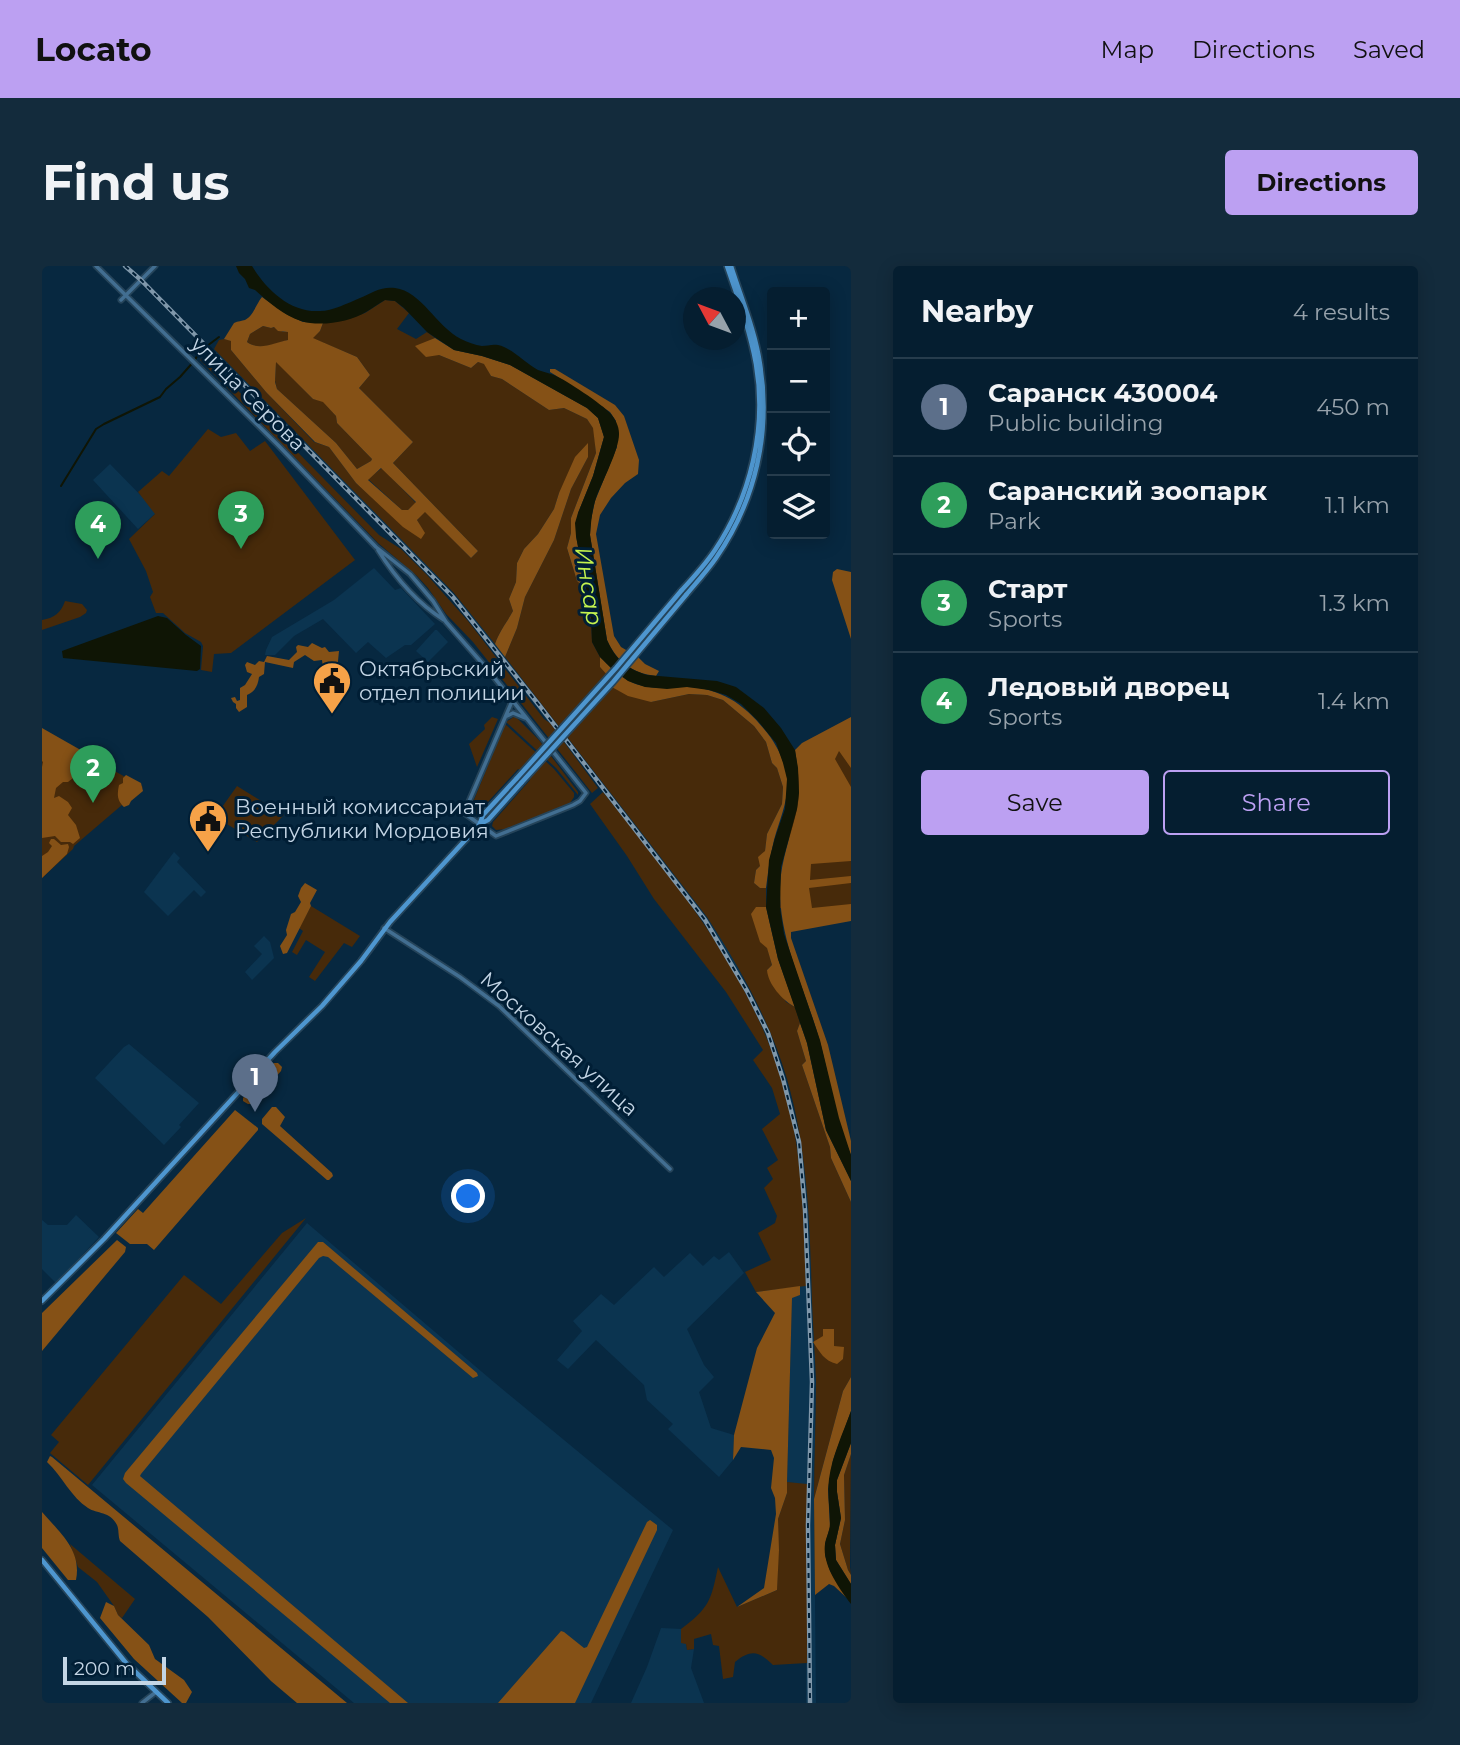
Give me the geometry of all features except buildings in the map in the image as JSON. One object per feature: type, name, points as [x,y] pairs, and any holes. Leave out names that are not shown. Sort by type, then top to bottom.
[{"type":"main road","points":[[42,1301],[104,1239],[275,1052],[328,999],[361,961],[384,928],[480,824],[483,815],[520,780],[684,593],[709,558],[732,521],[751,469],[760,401],[757,368],[729,266]]},
{"type":"main road","points":[[42,1560],[126,1663],[168,1703]]},
{"type":"street","name":"улица Серова","points":[[96,266],[376,547],[410,574],[586,793],[580,802],[496,835],[480,824]]},
{"type":"street","points":[[121,300],[152,267]]},
{"type":"street","name":"улица Серова","points":[[376,547],[398,579],[446,622]]},
{"type":"street","points":[[398,579],[401,572],[410,574]]},
{"type":"street","points":[[505,691],[509,701],[508,710]]},
{"type":"street","points":[[480,824],[464,813],[513,699]]},
{"type":"street","points":[[503,720],[513,713],[529,720]]},
{"type":"street","name":"Московская улица","points":[[384,928],[460,977],[499,1006],[670,1169]]},
{"type":"street","points":[[142,1703],[156,1692]]},
{"type":"shaded area","points":[[262,297],[303,322],[323,323],[313,338],[357,357],[370,375],[359,388],[413,442],[393,463],[478,551],[471,558],[425,512],[417,520],[425,533],[421,539],[403,527],[356,483],[329,447],[315,442],[266,392],[231,350],[231,341],[224,339],[234,323],[251,315]],"holes":[[[263,326],[288,332],[288,340],[262,346],[247,342],[250,334]],[[276,362],[313,399],[323,402],[336,416],[337,423],[371,461],[357,469],[336,443],[277,389]],[[381,468],[416,502],[408,510],[402,510],[368,480]]]},
{"type":"shaded area","points":[[385,300],[395,301],[409,313],[397,329],[416,339],[427,332],[435,338],[427,342],[439,355],[471,368],[478,362],[485,364],[491,376],[502,379],[549,410],[564,408],[587,419],[594,429],[596,453],[571,518],[567,548],[577,581],[586,589],[592,642],[600,657],[600,667],[651,702],[689,694],[707,695],[723,700],[754,726],[766,742],[772,763],[777,768],[783,787],[782,804],[767,834],[765,851],[756,870],[754,883],[760,888],[766,888],[766,907],[756,907],[772,965],[767,970],[786,1002],[795,1007],[800,1023],[797,1031],[806,1061],[802,1065],[830,1147],[831,1158],[851,1202],[851,1377],[843,1391],[814,1499],[816,1381],[807,1190],[794,1106],[780,1057],[753,995],[707,917],[505,657],[517,628],[525,597],[554,540],[571,489],[588,457],[559,493],[554,509],[538,534],[524,549],[517,563],[516,582],[509,599],[513,611],[495,644],[454,593],[214,349],[219,340],[232,341],[231,350],[266,392],[314,442],[329,447],[356,483],[378,503],[424,533],[417,520],[425,511],[471,558],[478,551],[393,463],[413,442],[359,388],[370,375],[357,357],[312,338],[320,331],[323,323],[365,313]]},
{"type":"shaded area","points":[[263,326],[289,332],[288,340],[262,346],[247,342],[250,334]]},
{"type":"shaded area","points":[[435,338],[454,350],[510,365],[587,408],[598,418],[604,437],[593,476],[578,513],[576,536],[586,589],[577,581],[567,548],[571,518],[596,453],[593,428],[587,419],[564,408],[549,410],[502,379],[491,376],[484,364],[478,362],[471,368],[439,355],[426,357],[415,346]]},
{"type":"shaded area","points":[[214,349],[439,577],[474,617],[707,917],[730,952],[767,1024],[794,1110],[806,1172],[809,1211],[816,1380],[816,1703],[806,1703],[807,1485],[787,1482],[792,1297],[800,1295],[800,1286],[806,1286],[803,1211],[797,1144],[790,1109],[762,1026],[746,991],[703,921],[451,597],[210,353]]},
{"type":"shaded area","points":[[205,356],[379,535],[401,549],[427,575],[468,621],[544,719],[550,723],[598,788],[592,793],[473,642],[446,614],[428,588],[378,543],[200,360]]},
{"type":"shaded area","points":[[276,361],[313,399],[323,401],[336,416],[337,423],[371,461],[357,469],[336,443],[277,389]]},
{"type":"shaded area","points":[[550,369],[555,369],[615,405],[624,416],[639,460],[638,474],[611,498],[600,515],[596,534],[614,636],[621,647],[659,671],[656,676],[626,665],[615,654],[607,640],[590,535],[595,501],[617,447],[616,421],[610,412],[550,372]]},
{"type":"shaded area","points":[[208,429],[221,437],[236,433],[250,451],[265,441],[355,560],[231,653],[214,654],[212,672],[201,670],[201,642],[185,633],[163,613],[156,613],[150,597],[153,592],[146,571],[129,539],[155,514],[138,492],[162,471],[169,476]]},
{"type":"shaded area","points":[[588,443],[588,457],[571,489],[554,540],[525,597],[517,628],[505,657],[495,644],[513,611],[509,599],[516,582],[517,563],[524,549],[538,534],[554,509],[575,457]]},
{"type":"shaded area","points":[[110,464],[157,512],[138,529],[93,480]]},
{"type":"shaded area","points":[[382,468],[416,503],[408,510],[402,510],[368,479]]},
{"type":"shaded area","points":[[374,568],[395,590],[401,588],[435,624],[411,645],[405,645],[386,658],[368,642],[356,653],[323,619],[294,636],[275,655],[265,655],[272,637],[334,600]]},
{"type":"shaded area","points":[[837,569],[851,572],[851,639],[832,580],[833,572]]},
{"type":"shaded area","points":[[65,601],[82,604],[87,610],[86,613],[42,630],[42,620],[56,614]]},
{"type":"shaded area","points":[[435,630],[448,642],[428,662],[416,651]]},
{"type":"shaded area","points":[[312,643],[325,647],[329,652],[339,651],[337,671],[333,670],[330,664],[325,677],[321,677],[322,660],[314,661],[305,655],[294,662],[293,668],[265,662],[264,674],[259,677],[254,690],[247,695],[247,707],[239,712],[231,698],[240,700],[240,688],[252,674],[247,672],[247,662],[255,665],[259,661],[264,662],[267,656],[289,660],[297,652],[298,645],[308,647]]},
{"type":"shaded area","points":[[600,657],[621,676],[636,684],[658,688],[699,688],[721,694],[740,705],[768,734],[782,758],[787,786],[766,888],[760,888],[754,883],[756,870],[760,866],[758,857],[765,851],[767,834],[782,804],[783,787],[766,742],[754,726],[723,700],[707,695],[689,694],[651,702],[628,696],[607,682],[609,677],[600,667]]},
{"type":"shaded area","points":[[515,716],[539,740],[578,795],[556,768],[506,722]]},
{"type":"shaded area","points":[[492,717],[498,719],[477,767],[469,744],[485,729],[484,725]]},
{"type":"shaded area","points":[[851,717],[851,768],[839,751],[835,759],[851,787],[851,861],[811,864],[810,880],[851,876],[851,883],[809,888],[812,908],[851,904],[851,921],[791,932],[791,938],[828,1045],[851,1141],[851,1155],[837,1114],[824,1056],[794,966],[784,927],[780,887],[784,857],[798,802],[799,780],[795,750],[802,743]]},
{"type":"shaded area","points":[[505,724],[554,769],[574,793],[574,797],[570,803],[507,829],[496,830],[492,826],[493,822],[530,780],[518,769],[476,815],[472,814],[473,802]]},
{"type":"shaded area","points":[[851,724],[851,914],[780,908],[798,768],[795,750]]},
{"type":"shaded area","points":[[42,728],[114,769],[111,775],[106,774],[101,778],[96,770],[78,774],[56,788],[54,798],[59,796],[72,808],[68,815],[76,825],[80,838],[73,844],[61,842],[55,836],[42,838]]},
{"type":"shaded area","points":[[42,730],[143,787],[74,846],[42,878]]},
{"type":"shaded area","points":[[126,775],[141,783],[143,791],[124,807],[118,792]]},
{"type":"shaded area","points":[[237,786],[284,815],[257,842],[215,817]]},
{"type":"shaded area","points":[[603,792],[696,913],[748,998],[769,1043],[785,1091],[799,1160],[806,1286],[756,1292],[745,1272],[771,1260],[758,1233],[775,1223],[777,1216],[764,1188],[773,1179],[767,1168],[778,1160],[762,1129],[780,1114],[772,1088],[753,1060],[763,1050],[726,992],[654,899],[590,804]]},
{"type":"shaded area","points":[[51,839],[61,845],[68,844],[69,847],[67,854],[42,878],[42,856],[52,846],[49,843]]},
{"type":"shaded area","points":[[174,852],[180,858],[177,862],[206,892],[201,897],[194,890],[168,916],[144,892]]},
{"type":"shaded area","points":[[305,883],[317,890],[287,953],[283,954],[280,946],[287,935],[291,914],[301,902],[298,896]]},
{"type":"shaded area","points":[[311,906],[360,936],[352,947],[344,943],[315,981],[309,977],[325,952],[306,940],[297,955],[292,952],[303,931],[299,928]]},
{"type":"shaded area","points":[[756,907],[766,907],[778,959],[795,1007],[781,996],[770,981],[767,970],[772,965],[767,948],[760,942],[751,914]]},
{"type":"shaded area","points":[[264,936],[270,942],[274,958],[252,980],[245,972],[262,954],[254,946]]},
{"type":"shaded area","points":[[800,1023],[826,1130],[851,1181],[851,1202],[831,1158],[830,1147],[802,1065],[806,1061],[797,1031]]},
{"type":"shaded area","points":[[129,1044],[199,1103],[164,1145],[95,1078]]},
{"type":"shaded area","points":[[274,1063],[282,1067],[281,1071],[252,1104],[243,1101],[243,1098]]},
{"type":"shaded area","points":[[272,1107],[276,1107],[285,1117],[280,1126],[332,1173],[333,1176],[329,1180],[262,1124],[262,1119]]},
{"type":"shaded area","points":[[235,1110],[258,1130],[154,1250],[147,1244],[130,1244],[116,1233],[138,1209],[143,1213]]},
{"type":"shaded area","points":[[76,1215],[99,1237],[56,1283],[42,1269],[42,1220],[48,1225],[67,1225]]},
{"type":"shaded area","points":[[306,1218],[88,1485],[50,1453],[59,1442],[51,1435],[184,1275],[221,1304],[282,1233]]},
{"type":"shaded area","points":[[307,1223],[673,1530],[591,1703],[354,1703],[92,1485]]},
{"type":"shaded area","points":[[117,1240],[126,1247],[125,1252],[42,1351],[42,1313]]},
{"type":"shaded area","points":[[318,1242],[323,1242],[478,1376],[473,1378],[328,1257],[323,1256],[140,1476],[408,1703],[390,1703],[123,1479],[125,1473]]},
{"type":"shaded area","points":[[729,1252],[744,1273],[687,1329],[704,1365],[714,1377],[699,1392],[711,1428],[734,1435],[733,1460],[719,1477],[668,1429],[673,1424],[647,1400],[644,1385],[596,1340],[568,1369],[557,1360],[582,1331],[573,1321],[601,1294],[614,1305],[654,1267],[664,1277],[690,1253],[703,1266],[714,1256],[719,1260]]},
{"type":"shaded area","points":[[800,1286],[800,1295],[792,1298],[787,1493],[778,1519],[777,1590],[737,1607],[764,1588],[776,1514],[771,1488],[774,1458],[771,1450],[741,1447],[733,1460],[734,1435],[757,1348],[775,1313],[756,1292]]},
{"type":"shaded area","points":[[823,1329],[834,1329],[834,1346],[844,1347],[843,1359],[837,1364],[820,1353],[813,1342],[823,1336]]},
{"type":"shaded area","points":[[851,1377],[851,1411],[833,1460],[828,1489],[830,1527],[825,1544],[830,1571],[849,1600],[829,1584],[815,1595],[814,1499],[843,1391]]},
{"type":"shaded area","points":[[851,1443],[851,1454],[844,1475],[845,1520],[840,1544],[851,1575],[851,1584],[836,1560],[835,1545],[841,1518],[837,1480]]},
{"type":"shaded area","points":[[851,1454],[851,1575],[840,1544],[845,1520],[844,1475]]},
{"type":"shaded area","points":[[50,1456],[347,1703],[297,1703],[271,1681],[208,1617],[120,1541],[117,1525],[111,1517],[88,1508],[77,1498],[47,1462]]},
{"type":"shaded area","points":[[787,1482],[807,1484],[807,1663],[773,1665],[755,1653],[735,1662],[733,1677],[723,1679],[719,1646],[713,1645],[711,1634],[694,1639],[694,1649],[687,1650],[686,1644],[681,1643],[681,1629],[698,1615],[707,1603],[718,1567],[737,1607],[777,1590],[778,1519],[787,1493]]},
{"type":"shaded area","points":[[42,1512],[73,1551],[77,1569],[76,1580],[68,1580],[42,1548]]},
{"type":"shaded area","points":[[650,1520],[657,1525],[657,1530],[575,1703],[498,1703],[561,1631],[584,1648],[587,1647]]},
{"type":"shaded area","points":[[70,1544],[135,1599],[122,1618],[97,1582],[78,1567]]},
{"type":"shaded area","points":[[106,1602],[114,1606],[118,1615],[149,1645],[155,1659],[184,1680],[192,1692],[186,1703],[182,1703],[134,1659],[100,1618]]},
{"type":"shaded area","points":[[661,1628],[681,1629],[681,1643],[686,1643],[687,1650],[694,1649],[691,1668],[704,1703],[631,1703]]},
{"type":"water","name":"Инсар","points":[[236,266],[252,266],[264,283],[280,298],[309,311],[325,311],[386,288],[404,291],[421,302],[461,339],[479,346],[498,345],[508,349],[538,370],[554,375],[575,387],[600,404],[614,418],[619,439],[595,503],[590,535],[610,647],[622,662],[647,675],[717,681],[736,687],[764,708],[795,750],[799,793],[781,867],[780,908],[784,934],[820,1040],[851,1155],[851,1181],[826,1130],[807,1043],[778,959],[766,907],[769,860],[785,809],[787,779],[776,743],[741,704],[726,695],[687,687],[645,687],[628,681],[600,657],[592,642],[591,616],[575,523],[604,437],[598,418],[587,408],[510,365],[454,350],[427,332],[395,301],[385,300],[359,316],[343,321],[309,323],[289,316],[249,288]]},
{"type":"water","points":[[158,616],[167,618],[201,646],[200,669],[197,671],[63,658],[62,651]]},
{"type":"water","points":[[851,1411],[851,1443],[837,1480],[841,1518],[835,1545],[836,1560],[851,1584],[851,1604],[832,1576],[825,1552],[830,1526],[830,1470]]},
{"type":"waterway","points":[[61,486],[96,429],[160,397],[195,360],[199,352],[219,337]]},
{"type":"railway","points":[[125,266],[452,596],[705,920],[747,991],[768,1033],[799,1142],[805,1210],[812,1382],[808,1525],[810,1703]]},
{"type":"place","name":"Старт","points":[[241,549]]},
{"type":"place","name":"Ледовый дворец","points":[[98,559]]},
{"type":"place","name":"Октябрьский отдел полиции","points":[[332,715]]},
{"type":"place","name":"Саранский зоопарк","points":[[93,803]]},
{"type":"place","name":"Военный комиссариат Республики Мордовия","points":[[208,853]]},
{"type":"place","name":"Саранск 430004","points":[[255,1112]]}]
